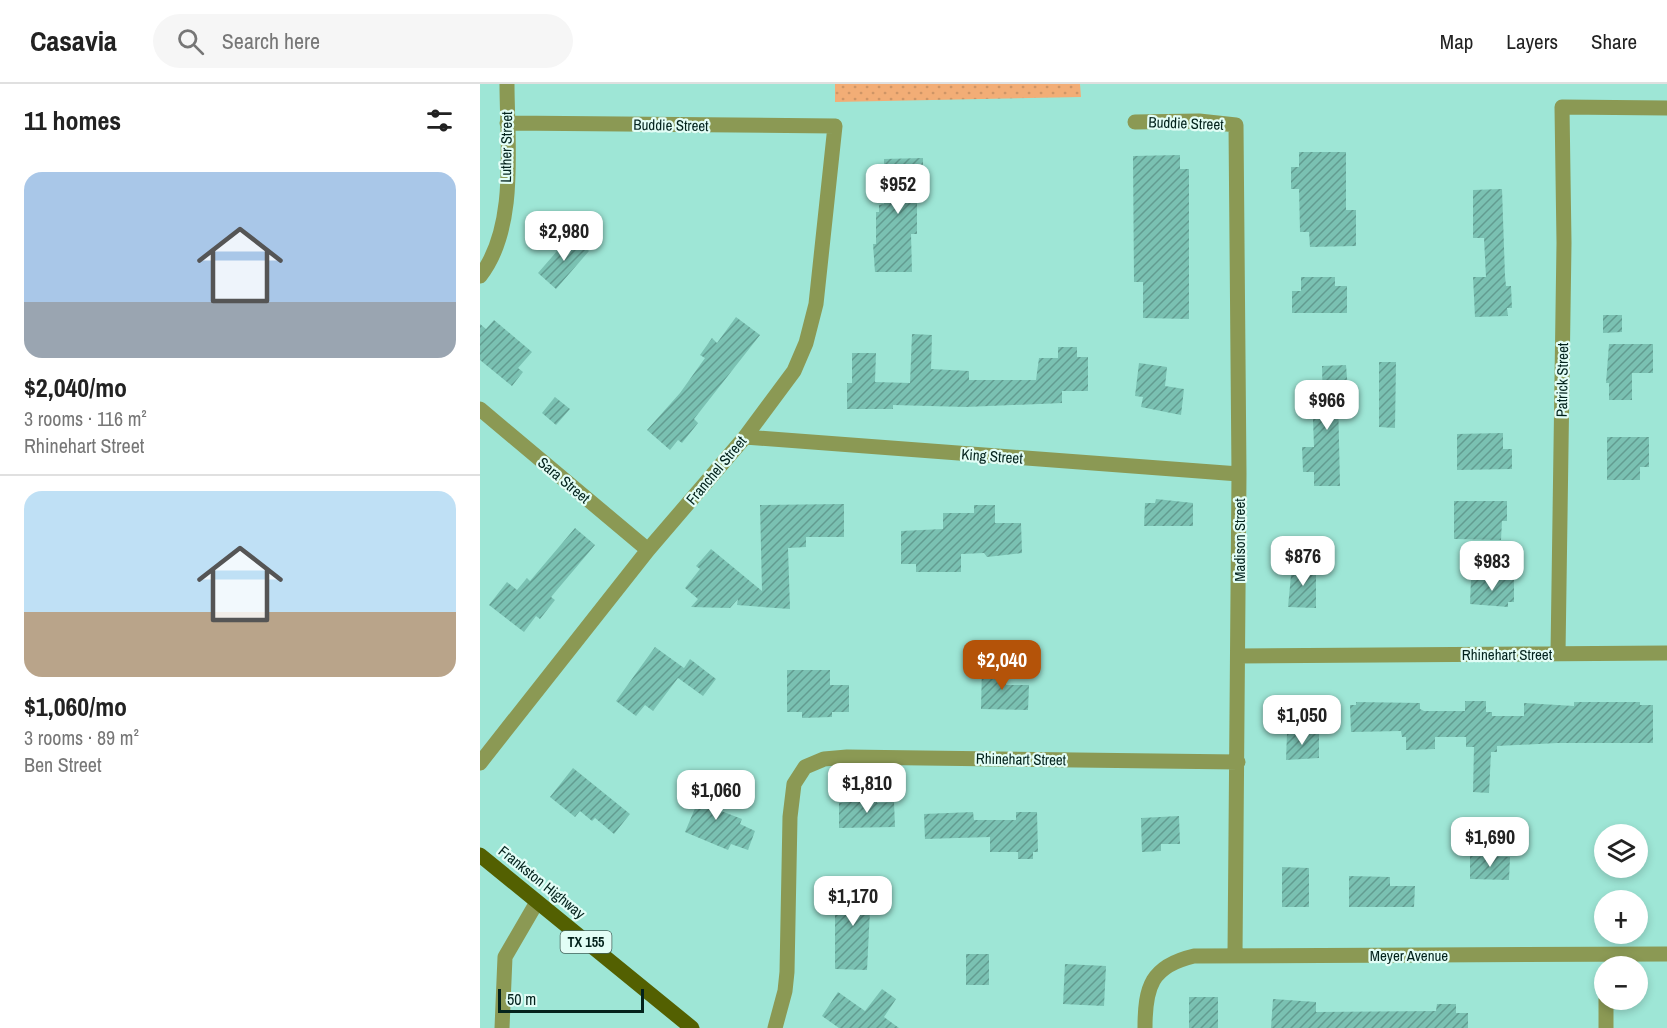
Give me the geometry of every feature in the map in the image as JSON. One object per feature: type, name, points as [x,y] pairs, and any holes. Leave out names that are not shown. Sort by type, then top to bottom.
[{"type":"main road","name":"Frankston Highway","points":[[480,855],[692,1028]]},
{"type":"street","name":"Luther Street","points":[[480,276],[500,239],[506,206],[507,84]]},
{"type":"street","name":"Patrick Street","points":[[1558,654],[1564,243],[1562,107],[1667,108]]},
{"type":"street","name":"Buddie Street","points":[[1136,122],[1199,121],[1236,125]]},
{"type":"street","name":"Buddie Street","points":[[507,123],[835,126]]},
{"type":"street","name":"Madison Street","points":[[1235,955],[1239,474],[1236,125]]},
{"type":"street","name":"Franchel Street","points":[[480,763],[648,550],[780,393],[794,370],[806,343],[816,304],[835,126]]},
{"type":"street","name":"Sara Street","points":[[480,409],[648,550]]},
{"type":"street","name":"King Street","points":[[744,437],[1239,474]]},
{"type":"street","name":"Rhinehart Street","points":[[1238,656],[1667,653]]},
{"type":"street","name":"Rhinehart Street","points":[[775,1028],[786,991],[790,817],[794,784],[805,767],[824,759],[847,757],[1238,762]]},
{"type":"street","points":[[502,1028],[505,957],[537,902]]},
{"type":"street","name":"Meyer Avenue","points":[[1647,956],[1667,954]]},
{"type":"street","name":"Meyer Avenue","points":[[1145,1028],[1145,1000],[1156,974],[1174,960],[1194,956],[1594,960]]},
{"type":"street","points":[[1606,1010],[1606,1028]]},
{"type":"shaded area","points":[[835,84],[1080,84],[1081,97],[835,102]]},
{"type":"building","points":[[1299,152],[1346,152],[1346,210],[1356,210],[1356,246],[1310,247],[1309,232],[1300,232],[1299,189],[1291,189],[1291,167],[1299,167]]},
{"type":"building","points":[[1180,155],[1180,169],[1189,169],[1189,319],[1143,318],[1143,282],[1134,282],[1133,156]]},
{"type":"building","points":[[923,158],[923,187],[917,187],[917,234],[911,234],[912,272],[875,272],[873,244],[876,244],[876,212],[879,212],[879,205],[884,204],[884,159]]},
{"type":"building","points":[[1502,189],[1505,276],[1506,286],[1511,286],[1512,308],[1507,308],[1508,316],[1475,317],[1473,277],[1486,277],[1484,238],[1473,238],[1473,190]]},
{"type":"building","points":[[571,235],[589,251],[556,289],[538,273]]},
{"type":"building","points":[[1301,277],[1335,277],[1335,286],[1347,286],[1347,313],[1292,313],[1292,291],[1301,291]]},
{"type":"building","points":[[1603,315],[1622,315],[1622,332],[1603,333]]},
{"type":"building","points":[[736,317],[760,335],[694,419],[698,423],[682,443],[678,440],[670,450],[647,430],[680,393],[705,358],[700,355],[712,338],[717,343]]},
{"type":"building","points":[[494,320],[532,352],[518,368],[523,372],[512,386],[480,360],[480,324],[486,329]]},
{"type":"building","points":[[912,334],[932,335],[931,369],[969,371],[969,380],[1036,380],[1039,358],[1058,358],[1058,347],[1077,347],[1077,357],[1088,357],[1088,391],[1062,391],[1062,403],[966,407],[893,405],[893,409],[847,409],[847,383],[852,383],[852,353],[876,353],[875,382],[910,383]]},
{"type":"building","points":[[1609,344],[1653,344],[1653,373],[1632,373],[1632,400],[1609,400],[1609,383],[1606,383]]},
{"type":"building","points":[[1379,362],[1396,362],[1395,428],[1379,427]]},
{"type":"building","points":[[1139,363],[1167,367],[1165,386],[1184,389],[1181,415],[1141,407],[1143,397],[1135,396]]},
{"type":"building","points":[[1346,365],[1348,390],[1338,391],[1340,486],[1314,486],[1314,472],[1303,472],[1302,447],[1314,447],[1313,419],[1320,418],[1320,406],[1323,406],[1322,366]]},
{"type":"building","points":[[555,397],[570,409],[556,425],[542,413]]},
{"type":"building","points":[[1503,433],[1503,449],[1512,449],[1512,469],[1457,470],[1457,434]]},
{"type":"building","points":[[1607,437],[1649,437],[1649,467],[1640,467],[1640,480],[1607,480]]},
{"type":"building","points":[[1156,499],[1193,503],[1193,526],[1144,526],[1145,503],[1155,503]]},
{"type":"building","points":[[1454,501],[1507,501],[1507,521],[1502,521],[1501,540],[1454,539]]},
{"type":"building","points":[[844,504],[844,537],[806,537],[806,547],[788,548],[790,609],[737,605],[738,599],[730,608],[691,607],[698,599],[685,588],[700,569],[696,566],[711,549],[762,591],[760,505]]},
{"type":"building","points":[[974,505],[995,505],[995,523],[1021,523],[1022,553],[987,557],[984,553],[961,554],[961,572],[916,572],[916,564],[901,564],[901,531],[943,529],[943,513],[974,513]]},
{"type":"building","points":[[575,528],[595,545],[551,597],[555,600],[540,619],[536,616],[524,632],[489,605],[507,582],[517,590],[527,578],[530,581]]},
{"type":"building","points":[[1292,565],[1316,565],[1316,608],[1288,607]]},
{"type":"building","points":[[1471,579],[1514,580],[1514,602],[1508,602],[1508,607],[1470,604]]},
{"type":"building","points":[[655,647],[684,668],[690,659],[716,679],[703,696],[678,678],[653,711],[645,705],[636,716],[616,701]]},
{"type":"building","points":[[982,666],[1006,667],[1006,685],[1029,685],[1028,710],[981,709]]},
{"type":"building","points":[[787,670],[830,670],[830,685],[849,685],[849,712],[832,712],[832,717],[802,718],[802,712],[787,712]]},
{"type":"building","points":[[1465,701],[1486,701],[1486,712],[1492,712],[1492,716],[1524,716],[1524,703],[1574,706],[1574,702],[1640,702],[1640,705],[1653,705],[1653,743],[1557,743],[1497,746],[1497,752],[1491,752],[1489,793],[1473,792],[1474,747],[1466,747],[1466,737],[1435,737],[1435,749],[1406,750],[1406,737],[1402,737],[1401,731],[1351,732],[1350,705],[1356,705],[1356,702],[1420,703],[1420,709],[1424,711],[1465,711]]},
{"type":"building","points":[[1287,733],[1319,734],[1319,758],[1286,760]]},
{"type":"building","points":[[573,768],[630,814],[614,834],[595,818],[592,821],[580,811],[575,817],[550,797]]},
{"type":"building","points":[[694,785],[725,796],[721,811],[742,819],[740,824],[755,831],[748,850],[731,844],[728,850],[685,832],[696,806],[688,803]]},
{"type":"building","points":[[877,799],[877,803],[894,802],[895,827],[839,828],[839,803]]},
{"type":"building","points":[[973,812],[974,820],[1016,820],[1016,812],[1037,812],[1038,852],[1033,852],[1033,859],[1018,859],[1018,852],[990,852],[990,837],[925,839],[924,814]]},
{"type":"building","points":[[1179,816],[1180,844],[1161,844],[1161,851],[1142,852],[1141,818]]},
{"type":"building","points":[[1470,856],[1510,857],[1509,880],[1470,879]]},
{"type":"building","points":[[1282,867],[1309,868],[1309,907],[1282,907]]},
{"type":"building","points":[[1349,876],[1390,877],[1390,886],[1415,886],[1414,907],[1349,907]]},
{"type":"building","points":[[864,886],[864,892],[877,892],[878,910],[870,910],[867,970],[835,969],[835,887]]},
{"type":"building","points":[[966,954],[989,954],[989,985],[966,985]]},
{"type":"building","points":[[1065,964],[1106,966],[1104,1006],[1063,1004]]},
{"type":"building","points":[[882,989],[896,999],[884,1017],[899,1028],[839,1028],[822,1016],[838,992],[865,1011]]},
{"type":"building","points":[[1189,997],[1218,997],[1218,1028],[1189,1028]]},
{"type":"building","points":[[1273,999],[1316,1002],[1316,1012],[1436,1011],[1437,1004],[1456,1004],[1456,1013],[1468,1013],[1468,1028],[1271,1028]]}]
